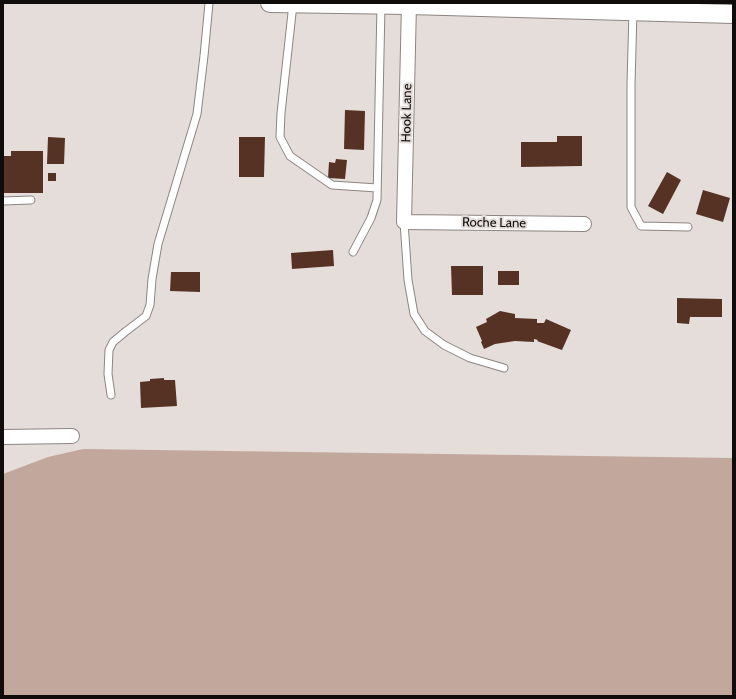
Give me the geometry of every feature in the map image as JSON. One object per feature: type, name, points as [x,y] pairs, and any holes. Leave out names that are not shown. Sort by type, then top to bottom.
[{"type":"street","points":[[270,3],[381,5],[409,4],[733,14]]},
{"type":"street","name":"Hook Lane","points":[[404,222],[409,4]]},
{"type":"street","name":"Roche Lane","points":[[404,222],[584,224]]},
{"type":"street","points":[[3,437],[72,436]]},
{"type":"lane","points":[[111,395],[108,374],[109,350],[113,342],[146,316],[150,305],[152,279],[158,244],[197,114],[209,3]]},
{"type":"lane","points":[[293,3],[281,113],[280,137],[290,156],[332,185],[377,188]]},
{"type":"lane","points":[[353,252],[371,218],[377,200],[381,5]]},
{"type":"lane","points":[[633,11],[631,84],[632,207],[640,226],[688,227]]},
{"type":"lane","points":[[3,201],[30,200]]},
{"type":"lane","points":[[404,222],[408,280],[414,314],[425,330],[444,345],[470,358],[504,368]]},
{"type":"shaded area","points":[[83,449],[733,458],[733,696],[3,696],[3,474],[48,457]]},
{"type":"building","points":[[345,110],[365,111],[364,150],[344,149]]},
{"type":"building","points":[[557,136],[582,136],[582,166],[521,167],[521,142],[557,142]]},
{"type":"building","points":[[48,137],[65,138],[64,164],[47,164]]},
{"type":"building","points":[[239,137],[265,137],[264,177],[239,177]]},
{"type":"building","points":[[11,151],[43,151],[43,193],[3,193],[3,156],[11,156]]},
{"type":"building","points":[[336,159],[347,160],[345,179],[328,178],[329,162],[335,163]]},
{"type":"building","points":[[667,172],[681,180],[663,214],[648,206]]},
{"type":"building","points":[[48,173],[56,173],[56,181],[48,181]]},
{"type":"building","points":[[703,190],[730,198],[723,222],[696,214]]},
{"type":"building","points":[[333,250],[334,266],[292,269],[291,253]]},
{"type":"building","points":[[451,266],[483,266],[483,295],[452,295]]},
{"type":"building","points":[[498,271],[519,271],[519,285],[498,285]]},
{"type":"building","points":[[171,272],[200,272],[200,292],[170,291]]},
{"type":"building","points":[[677,298],[722,299],[722,317],[690,317],[689,324],[677,323]]},
{"type":"building","points":[[500,311],[515,314],[515,318],[537,319],[537,323],[544,323],[546,319],[571,330],[562,350],[534,339],[534,342],[515,341],[495,344],[484,349],[476,327],[487,322],[486,319]]},
{"type":"building","points":[[164,378],[164,380],[175,380],[177,406],[141,408],[140,382],[150,381],[150,379]]}]
